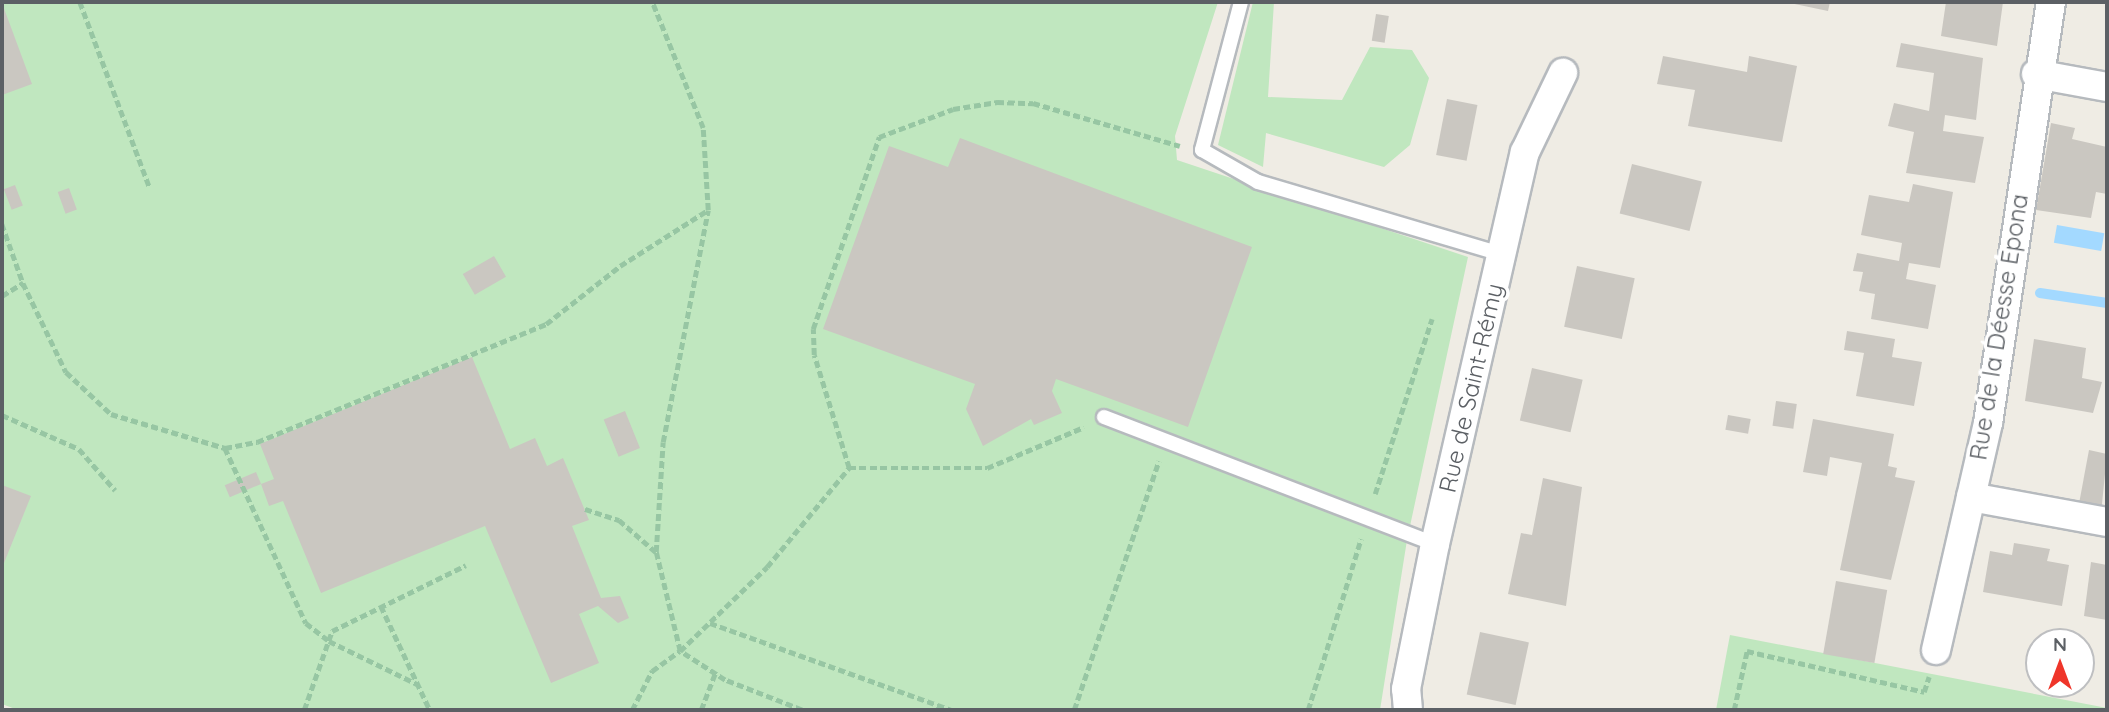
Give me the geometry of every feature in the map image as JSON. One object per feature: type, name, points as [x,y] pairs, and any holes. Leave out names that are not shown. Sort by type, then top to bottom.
[{"type":"street","name":"Rue de la Déesse Epona","points":[[1937,650],[1988,423],[2036,74],[2050,2]]},
{"type":"street","name":"Rue de Saint-Rémy","points":[[1408,710],[1405,689],[1435,544],[1525,152],[1563,73]]},
{"type":"street","points":[[2036,74],[2107,88]]},
{"type":"street","points":[[1971,497],[2107,522]]},
{"type":"lane","points":[[1241,2],[1202,150],[1258,182],[1502,254]]},
{"type":"lane","points":[[1104,417],[1435,544]]},
{"type":"path","points":[[79,2],[150,188]]},
{"type":"path","points":[[652,2],[703,128],[708,210],[663,442],[656,552],[680,651],[715,674],[802,710]]},
{"type":"path","points":[[849,468],[814,355],[813,329],[879,137],[953,109],[1033,103],[1202,150]]},
{"type":"path","points":[[2,225],[23,283],[66,372],[86,396],[111,414],[225,448],[257,442],[546,324],[620,265],[708,210]]},
{"type":"path","points":[[2,296],[23,283]]},
{"type":"path","points":[[2,415],[79,449],[115,490]]},
{"type":"path","points":[[849,468],[987,468],[1104,417]]},
{"type":"path","points":[[1074,710],[1166,441]]},
{"type":"path","points":[[225,448],[306,623],[329,641],[417,684]]},
{"type":"path","points":[[632,710],[652,671],[680,651],[767,567],[849,468]]},
{"type":"path","points":[[585,509],[619,520],[656,552]]},
{"type":"path","points":[[304,710],[332,631],[466,565]]},
{"type":"path","points":[[382,607],[430,710]]},
{"type":"path","points":[[710,623],[952,710]]},
{"type":"path","points":[[1734,710],[1747,651],[1924,692],[1937,650]]},
{"type":"path","points":[[701,710],[715,674]]},
{"type":"green space","points":[[2,2],[1218,2],[1175,136],[1177,160],[1468,257],[1407,540],[1380,710],[18,710],[2,704]]},
{"type":"green space","points":[[1253,2],[1274,2],[1268,97],[1342,100],[1370,47],[1412,50],[1429,78],[1410,145],[1384,167],[1266,133],[1263,167],[1218,145]]},
{"type":"green space","points":[[1730,635],[2025,692],[2025,698],[2055,698],[2107,708],[2107,710],[1716,710]]},
{"type":"water","points":[[2057,225],[2104,233],[2101,251],[2054,243]]},
{"type":"building","points":[[1785,2],[1830,2],[1828,11]]},
{"type":"building","points":[[1946,2],[2003,2],[1997,46],[1941,36]]},
{"type":"building","points":[[2,3],[32,84],[2,95]]},
{"type":"building","points":[[1376,14],[1389,16],[1385,43],[1372,41]]},
{"type":"building","points":[[1901,43],[1983,58],[1976,120],[1945,115],[1943,131],[1984,137],[1975,183],[1906,173],[1914,132],[1888,126],[1894,103],[1929,111],[1934,73],[1896,67]]},
{"type":"building","points":[[1663,56],[1747,72],[1749,56],[1797,66],[1782,142],[1688,126],[1695,90],[1657,84]]},
{"type":"building","points":[[1447,99],[1477,105],[1467,161],[1436,155]]},
{"type":"building","points":[[2051,123],[2075,128],[2072,139],[2107,147],[2107,194],[2096,192],[2091,218],[2036,210]]},
{"type":"building","points":[[960,138],[1252,247],[1188,427],[1056,379],[1052,391],[1062,413],[1034,425],[1031,419],[983,446],[966,409],[975,384],[823,329],[889,146],[948,167]]},
{"type":"building","points":[[1632,164],[1702,181],[1690,231],[1620,213]]},
{"type":"building","points":[[1913,184],[1953,192],[1940,268],[1909,263],[1906,279],[1936,285],[1928,329],[1871,319],[1875,294],[1859,291],[1863,272],[1853,271],[1857,253],[1899,261],[1902,243],[1861,235],[1869,195],[1909,202]]},
{"type":"building","points":[[15,185],[23,206],[12,210],[4,189]]},
{"type":"building","points":[[69,188],[77,210],[66,214],[58,192]]},
{"type":"building","points":[[494,256],[506,277],[475,295],[463,274]]},
{"type":"building","points":[[1577,266],[1635,278],[1622,339],[1564,327]]},
{"type":"building","points":[[1847,331],[1895,339],[1892,357],[1922,362],[1914,406],[1856,396],[1864,353],[1844,350]]},
{"type":"building","points":[[2034,339],[2086,348],[2082,378],[2102,382],[2093,413],[2025,401]]},
{"type":"building","points":[[472,357],[510,449],[535,438],[547,466],[563,458],[589,520],[572,526],[601,598],[620,596],[629,618],[618,623],[598,606],[579,614],[599,663],[551,683],[485,526],[321,593],[283,501],[269,506],[261,484],[274,479],[260,444]]},
{"type":"building","points":[[1532,368],[1583,380],[1571,432],[1520,421]]},
{"type":"building","points":[[1776,401],[1797,404],[1793,429],[1773,426]]},
{"type":"building","points":[[625,411],[640,448],[619,457],[604,420]]},
{"type":"building","points":[[1728,415],[1751,419],[1748,434],[1725,430]]},
{"type":"building","points":[[1813,419],[1894,434],[1888,466],[1897,468],[1895,477],[1915,481],[1891,580],[1840,570],[1862,463],[1830,457],[1827,476],[1803,472]]},
{"type":"building","points":[[2089,450],[2107,454],[2101,514],[2078,509]]},
{"type":"building","points":[[256,472],[261,484],[230,497],[225,485]]},
{"type":"building","points":[[1543,478],[1582,487],[1566,606],[1508,594],[1521,533],[1532,535]]},
{"type":"building","points":[[2,485],[31,496],[2,568]]},
{"type":"building","points":[[2014,543],[2050,549],[2047,561],[2069,565],[2062,606],[1983,592],[1990,551],[2012,555]]},
{"type":"building","points":[[2091,562],[2107,565],[2107,620],[2084,616]]},
{"type":"building","points":[[1836,581],[1887,590],[1874,663],[1823,654]]},
{"type":"building","points":[[1480,632],[1529,642],[1516,705],[1467,695]]},
{"type":"waterway","points":[[2040,293],[2107,303]]}]
